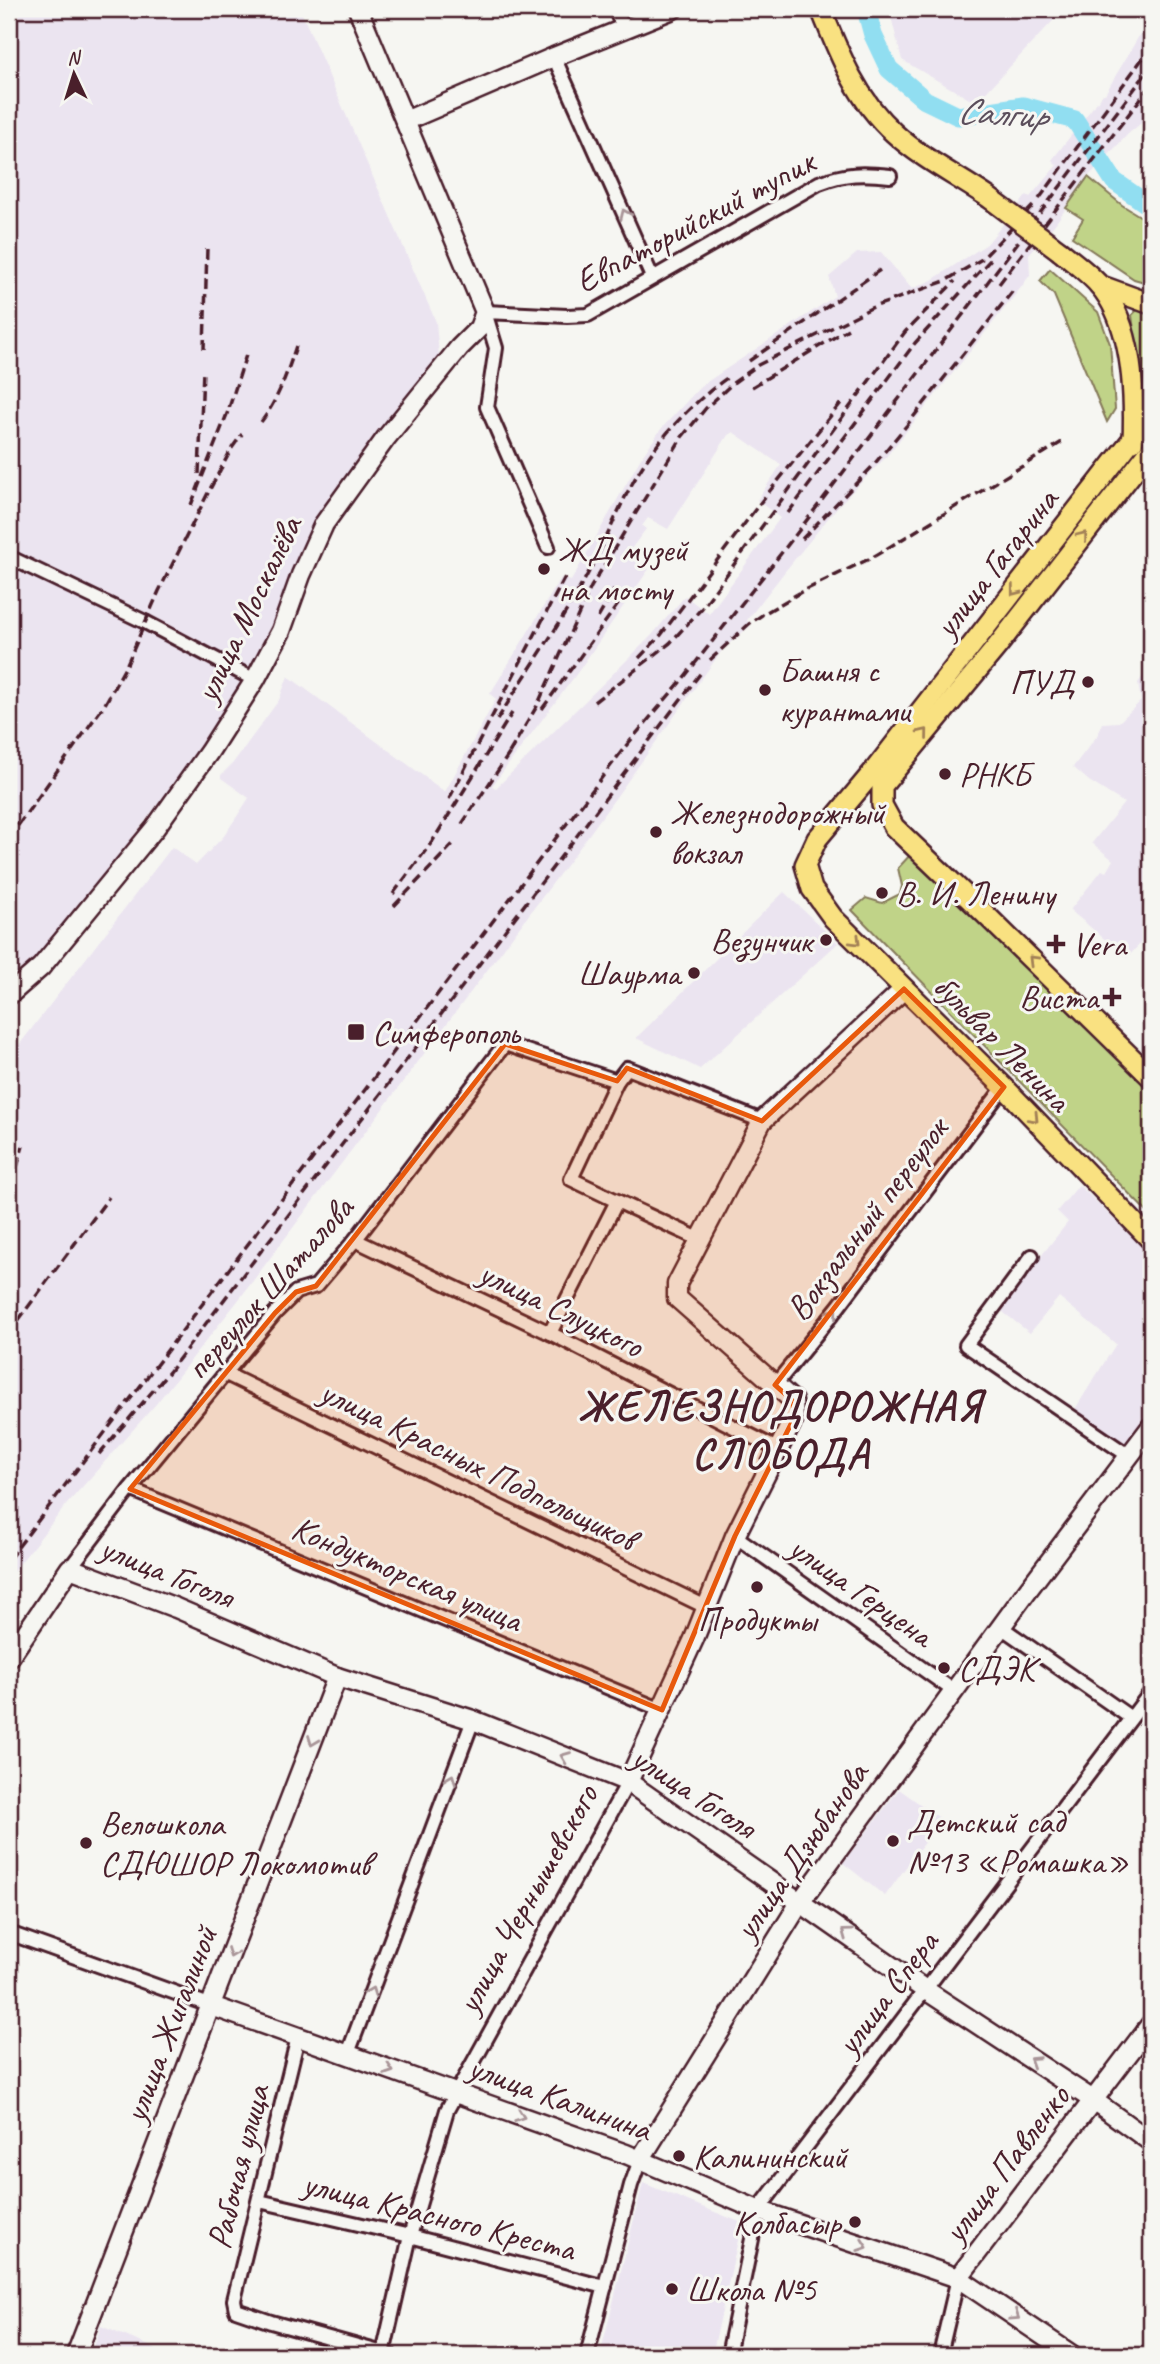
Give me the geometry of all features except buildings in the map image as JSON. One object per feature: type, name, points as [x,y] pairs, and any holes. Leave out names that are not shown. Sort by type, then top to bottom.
[{"type":"main road","points":[[358,9],[485,312]]},
{"type":"main road","points":[[405,121],[673,9]]},
{"type":"main road","points":[[821,9],[855,87],[873,112],[894,134],[988,197],[1060,251],[1099,285],[1115,309],[1125,332],[1132,396],[1132,473]]},
{"type":"main road","points":[[1099,285],[1151,304]]},
{"type":"main road","name":"улица Москалёва","points":[[9,995],[41,967],[155,828],[227,725],[281,631],[301,575],[324,524],[386,438],[459,348],[479,328],[485,312]]},
{"type":"main road","name":"улица Гагарина","points":[[812,889],[805,865],[817,839],[873,772],[1151,415]]},
{"type":"main road","name":"улица Гагарина","points":[[1151,449],[999,644],[882,786],[880,798],[894,828],[1151,1077]]},
{"type":"main road","name":"бульвар Ленина","points":[[812,889],[833,918],[1004,1087],[1151,1240]]},
{"type":"main road","points":[[775,1385],[677,1298],[677,1284],[762,1121],[904,989]]},
{"type":"main road","name":"улица Чернышевского","points":[[628,1782],[662,1710],[735,1536],[794,1418],[793,1401],[775,1385]]},
{"type":"main road","name":"улица Дзюбанова","points":[[640,2160],[801,1901],[1151,1427]]},
{"type":"main road","points":[[9,1658],[70,1567]]},
{"type":"main road","name":"улица Гоголя","points":[[70,1567],[176,1608],[337,1677],[473,1720],[628,1782],[924,1989],[1093,2100],[1151,2142]]},
{"type":"main road","name":"улица Жигалиной","points":[[76,2355],[337,1677]]},
{"type":"main road","name":"улица Калинина","points":[[209,2005],[640,2160],[758,2210],[958,2278],[1072,2355]]},
{"type":"main road","name":"улица Павленко","points":[[958,2278],[1151,2024]]},
{"type":"street","points":[[615,9],[624,29]]},
{"type":"street","points":[[554,57],[652,276]]},
{"type":"street","name":"Евпаторийский тупик","points":[[485,312],[588,315],[652,276],[819,183],[841,175],[862,173],[890,176]]},
{"type":"street","points":[[485,312],[496,348],[487,407],[548,547]]},
{"type":"street","points":[[9,557],[145,622],[255,680]]},
{"type":"street","name":"переулок Шаталова","points":[[70,1567],[130,1489],[275,1313],[296,1292],[316,1286],[355,1240],[505,1044],[617,1081]]},
{"type":"street","points":[[701,1240],[571,1179],[617,1081],[627,1068],[762,1121]]},
{"type":"street","name":"Вокзальный переулок","points":[[775,1385],[839,1306],[1004,1087]]},
{"type":"street","points":[[550,1333],[617,1201]]},
{"type":"street","name":"улица Слуцкого","points":[[355,1240],[550,1333],[779,1450]]},
{"type":"street","points":[[1032,1256],[966,1345],[1129,1456]]},
{"type":"street","name":"улица Красных Подпольщиков","points":[[226,1374],[706,1607]]},
{"type":"street","name":"Кондукторская улица","points":[[130,1489],[662,1710]]},
{"type":"street","name":"улица Герцена","points":[[735,1536],[954,1691]]},
{"type":"street","points":[[1001,1627],[1131,1718]]},
{"type":"street","name":"улица Спера","points":[[728,2355],[758,2210],[1151,1692]]},
{"type":"street","points":[[347,2056],[473,1720]]},
{"type":"street","name":"улица Чернышевского","points":[[387,2354],[410,2236],[447,2110],[628,1782]]},
{"type":"street","name":"улица Калинина","points":[[9,1933],[209,2005]]},
{"type":"street","name":"Рабочая улица","points":[[298,2037],[234,2300],[236,2309],[253,2317],[387,2354]]},
{"type":"street","name":"улица Дзюбанова","points":[[587,2355],[631,2185],[640,2160]]},
{"type":"street","name":"улица Красного Креста","points":[[259,2201],[410,2236],[605,2287]]},
{"type":"street","name":"улица Павленко","points":[[940,2355],[958,2278]]},
{"type":"highlighted area","points":[[904,989],[1004,1087],[775,1385],[793,1401],[794,1418],[735,1536],[662,1710],[130,1489],[275,1313],[296,1292],[316,1286],[505,1044],[617,1081],[627,1068],[762,1121]]},
{"type":"shaded area","points":[[9,9],[300,9],[436,322],[439,356],[412,393],[283,605],[258,659],[200,749],[81,905],[32,965],[9,983]]},
{"type":"shaded area","points":[[889,9],[1064,9],[976,103],[902,60]]},
{"type":"shaded area","points":[[1146,24],[1151,26],[1151,115],[1128,134],[1088,177],[1055,224],[1029,254],[1030,275],[1019,290],[886,457],[839,505],[786,570],[747,620],[750,626],[723,649],[580,847],[240,1298],[156,1404],[67,1504],[9,1577],[9,1058],[172,847],[196,865],[224,836],[249,798],[221,778],[221,775],[233,763],[279,700],[288,676],[445,792],[496,699],[490,694],[561,578],[571,581],[641,458],[661,429],[701,386],[835,296],[829,277],[857,253],[881,252],[912,289],[932,280],[987,244],[1027,195],[1030,197],[1057,165],[1052,160],[1105,94]],"holes":[[[733,432],[781,465],[757,500],[780,518],[709,614],[685,596],[620,667],[496,788],[492,786],[575,676],[649,569],[628,553],[646,529],[642,526],[648,518],[668,529],[728,435]]]},
{"type":"shaded area","points":[[1151,665],[1151,932],[1127,958],[1070,910],[1102,870],[1106,872],[1113,860],[1092,843],[1124,803],[1089,781],[1073,767],[1097,736],[1102,723],[1119,722],[1141,701],[1138,683]]},
{"type":"shaded area","points":[[784,892],[838,943],[700,1069],[636,1038]]},
{"type":"shaded area","points":[[1079,1185],[1151,1256],[1151,1433],[1133,1458],[1072,1414],[1116,1344],[1059,1297],[1030,1333],[999,1309],[1068,1222],[1057,1211]]},
{"type":"shaded area","name":"Детский сад №13 «Ромашка»","points":[[899,1789],[941,1819],[885,1896],[843,1863]]},
{"type":"shaded area","name":"Школа №5","points":[[643,2183],[742,2223],[712,2355],[600,2355]]},
{"type":"shaded area","points":[[101,2326],[147,2345],[165,2355],[91,2355]]},
{"type":"green space","points":[[1088,177],[1122,205],[1151,223],[1151,284],[1134,279],[1072,237],[1083,219],[1066,208]]},
{"type":"green space","points":[[1050,269],[1098,312],[1110,344],[1115,409],[1107,422],[1054,295],[1040,281]]},
{"type":"green space","points":[[1138,309],[1151,313],[1151,389],[1143,400],[1132,315]]},
{"type":"green space","points":[[912,853],[1151,1087],[1151,1216],[852,910],[866,898],[882,903],[900,894],[902,886],[898,868]]},
{"type":"waterway","name":"Салгир","points":[[866,9],[873,35],[889,69],[925,100],[958,116],[1023,106],[1075,120],[1114,181],[1151,207]]},
{"type":"railway","points":[[1039,199],[1151,47]]},
{"type":"railway","points":[[9,1559],[625,747],[682,680],[797,533],[1151,67]]},
{"type":"railway","points":[[999,284],[1151,85]]},
{"type":"railway","points":[[509,753],[537,706],[591,587],[682,437],[706,408],[758,365],[871,308],[945,281],[982,259],[1033,206]]},
{"type":"railway","points":[[204,349],[207,248]]},
{"type":"railway","points":[[788,513],[915,343],[991,259]]},
{"type":"railway","points":[[749,361],[880,270]]},
{"type":"railway","points":[[594,702],[670,643],[702,608],[905,332],[955,281]]},
{"type":"railway","points":[[802,539],[871,468],[1015,288]]},
{"type":"railway","points":[[752,387],[848,329]]},
{"type":"railway","points":[[261,422],[277,395],[296,346]]},
{"type":"railway","points":[[191,505],[227,414],[246,355]]},
{"type":"railway","points":[[199,474],[203,370]]},
{"type":"railway","points":[[497,720],[581,586],[627,494],[651,454],[686,413],[727,378]]},
{"type":"railway","points":[[639,658],[661,635],[760,503],[841,403]]},
{"type":"railway","points":[[9,838],[105,704],[127,664],[159,591],[210,489],[242,434]]},
{"type":"railway","points":[[710,660],[765,613],[873,557],[1062,442]]},
{"type":"railway","points":[[449,799],[566,575]]},
{"type":"railway","points":[[598,618],[614,590]]},
{"type":"railway","points":[[542,709],[624,596]]},
{"type":"railway","points":[[99,1454],[169,1372],[703,670]]},
{"type":"railway","points":[[393,894],[432,842],[512,713]]},
{"type":"railway","points":[[462,824],[515,745]]},
{"type":"railway","points":[[394,906],[453,844]]},
{"type":"railway","points":[[9,1195],[23,1146]]},
{"type":"railway","points":[[9,1333],[109,1197]]},
{"type":"place","name":"ЖД музей на мосту","points":[[544,569]]},
{"type":"place","name":"ПУД","points":[[1088,682]]},
{"type":"place","name":"Башня с курантами","points":[[765,690]]},
{"type":"place","name":"РНКБ","points":[[945,774]]},
{"type":"place","name":"Железнодорожный вокзал","points":[[656,832]]},
{"type":"place","name":"В. И. Ленину","points":[[882,893]]},
{"type":"place","name":"Везунчик","points":[[826,940]]},
{"type":"place","name":"Vera","points":[[1056,944]]},
{"type":"place","name":"Шаурма","points":[[694,973]]},
{"type":"place","name":"Виста","points":[[1112,997]]},
{"type":"place","name":"Симферополь","points":[[356,1032]]},
{"type":"place","name":"Продукты","points":[[757,1587]]},
{"type":"place","name":"СДЭК","points":[[944,1668]]},
{"type":"place","name":"Детский сад №13 «Ромашка»","points":[[893,1841]]},
{"type":"place","name":"Велошкола СДЮШОР Локомотив","points":[[86,1843]]},
{"type":"place","name":"Калининский","points":[[679,2156]]},
{"type":"place","name":"Колбасыр","points":[[855,2222]]},
{"type":"place","name":"Школа №5","points":[[672,2289]]},
{"type":"district","name":"ЖЕЛЕЗНОДОРОЖНАЯ СЛОБОДА","points":[[781,1430]]}]
